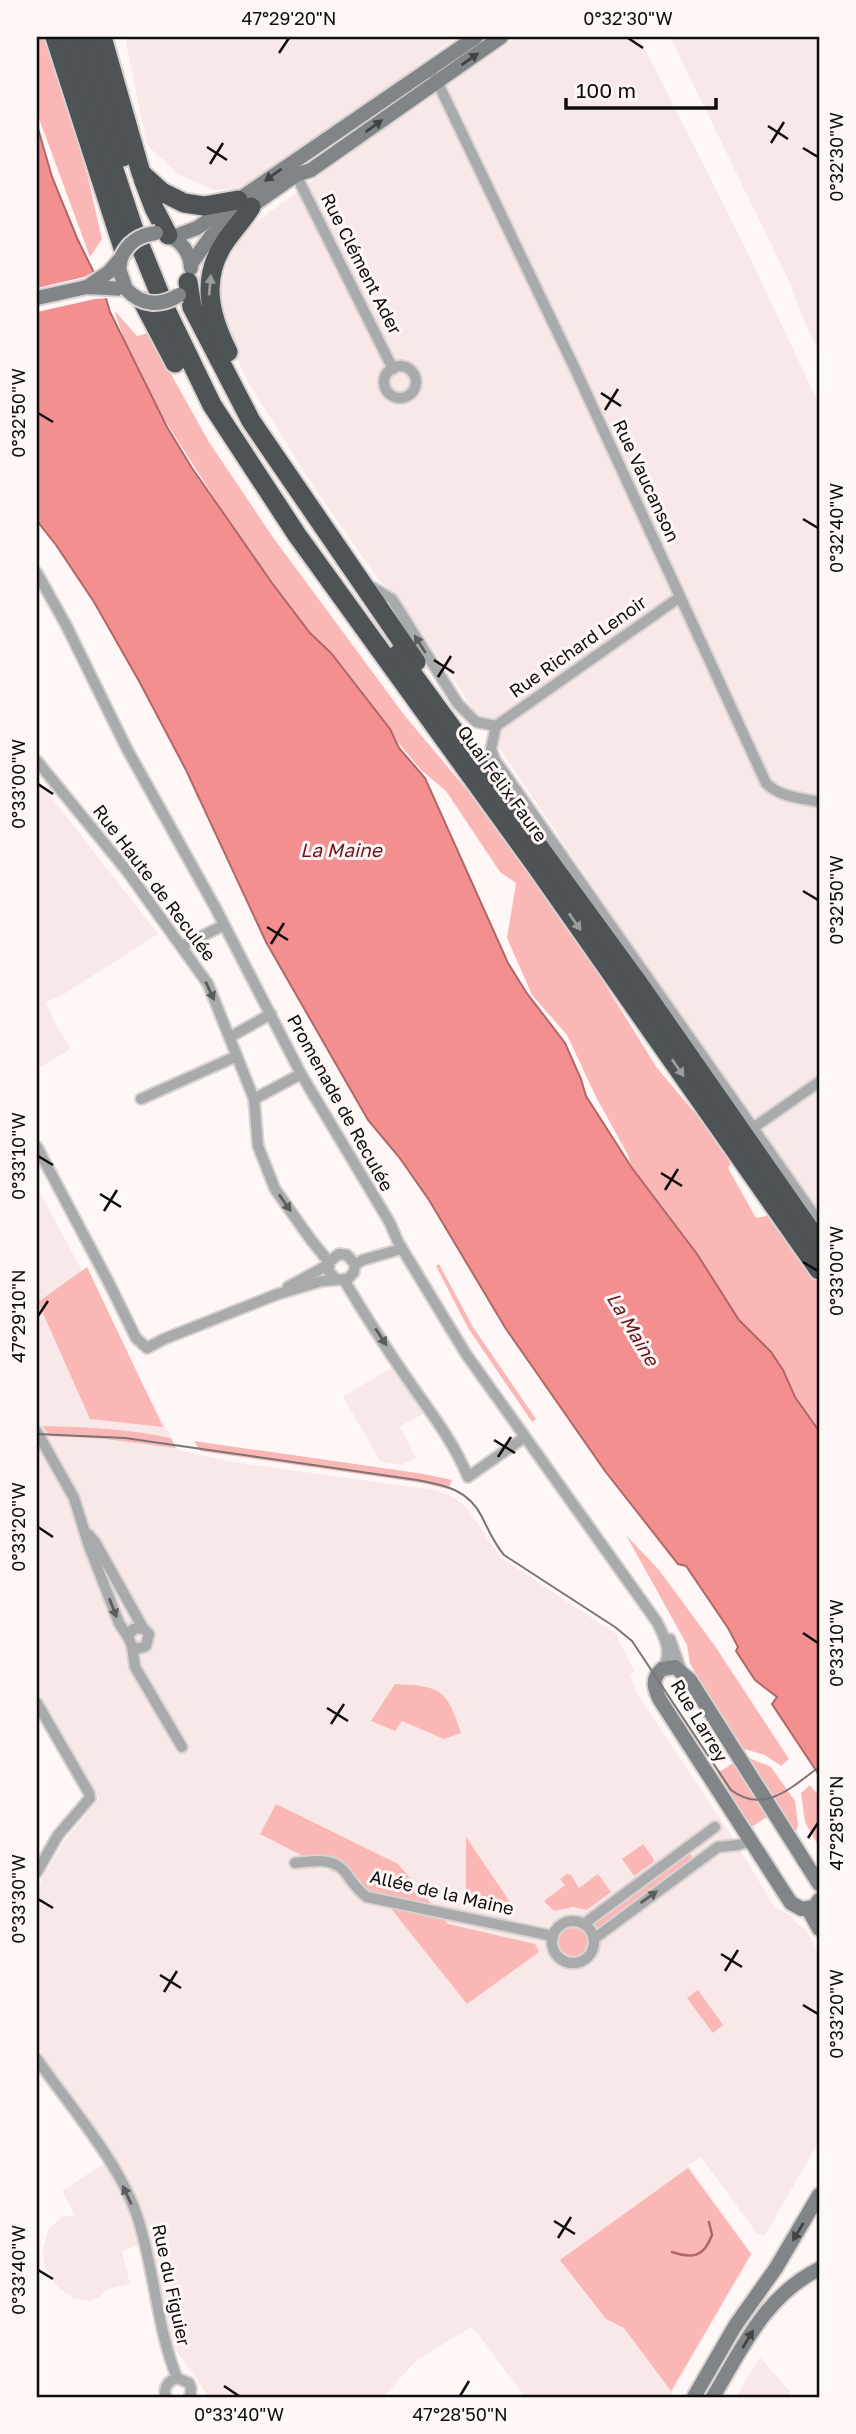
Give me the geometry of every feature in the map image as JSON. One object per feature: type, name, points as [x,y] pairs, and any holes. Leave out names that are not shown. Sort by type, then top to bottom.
[{"type":"highway","points":[[55,37],[114,217],[122,255]]},
{"type":"highway","points":[[70,37],[135,233],[192,307],[251,421],[428,679],[445,715]]},
{"type":"highway","points":[[88,37],[96,72],[145,225],[181,292]]},
{"type":"highway","points":[[102,37],[142,173],[166,235]]},
{"type":"highway","points":[[142,173],[162,192],[184,203],[204,206],[245,203],[239,226],[223,245],[214,264],[209,296],[212,317],[261,417],[383,606],[385,620]]},
{"type":"highway","name":"Quai Félix Faure","points":[[181,292],[190,363],[230,436],[297,535],[536,866],[819,1270]]},
{"type":"highway","name":"Quai Félix Faure","points":[[181,292],[220,396],[244,435],[344,580],[636,980],[819,1243]]},
{"type":"highway","points":[[143,302],[218,439],[290,546],[395,688],[422,710]]},
{"type":"main road","points":[[37,298],[88,287],[122,288],[143,302],[160,304],[181,292],[211,236],[245,203],[346,123],[476,37]]},
{"type":"main road","points":[[88,287],[109,272],[132,241],[144,234],[166,235],[197,228],[296,175],[311,170],[501,37]]},
{"type":"main road","points":[[296,175],[304,165],[341,137],[346,123]]},
{"type":"main road","points":[[166,235],[186,250],[181,292]]},
{"type":"main road","points":[[122,255],[119,269],[122,288]]},
{"type":"main road","name":"Rue Larrey","points":[[819,1884],[690,1681],[681,1670],[671,1667],[662,1669],[656,1676],[654,1689],[791,1903],[798,1908],[813,1905],[819,1929]]},
{"type":"main road","points":[[694,2397],[735,2326],[776,2268],[819,2195]]},
{"type":"main road","points":[[713,2397],[769,2307],[792,2285],[819,2269]]},
{"type":"street","name":"Rue Vaucanson","points":[[431,68],[766,783],[785,794],[819,802]]},
{"type":"street","name":"Rue Clément Ader","points":[[296,175],[393,369]]},
{"type":"street","name":"Promenade de Reculée","points":[[37,573],[127,748],[302,1074],[390,1223],[401,1249],[466,1354],[668,1635],[681,1670]]},
{"type":"street","name":"Quai Félix Faure","points":[[370,586],[392,599],[458,704],[476,722],[496,726],[491,749],[495,760],[819,1222]]},
{"type":"street","name":"Rue Richard Lenoir","points":[[496,726],[680,597]]},
{"type":"street","name":"Rue Haute de Reculée","points":[[37,761],[127,871],[208,984],[254,1099],[258,1146],[275,1189],[329,1263]]},
{"type":"street","points":[[182,946],[224,925]]},
{"type":"street","points":[[230,1037],[271,1014]]},
{"type":"street","points":[[141,1099],[237,1056]]},
{"type":"street","points":[[254,1099],[302,1074]]},
{"type":"street","points":[[753,1128],[819,1082]]},
{"type":"street","points":[[37,1147],[135,1338],[147,1348],[278,1294],[322,1281],[341,1280],[354,1272],[355,1264],[351,1257],[335,1255],[329,1263],[278,1294]]},
{"type":"street","points":[[355,1264],[401,1249]]},
{"type":"street","points":[[329,1263],[331,1275],[341,1280],[439,1423],[468,1477],[525,1437]]},
{"type":"street","points":[[37,1432],[74,1499],[119,1623],[134,1644]]},
{"type":"street","points":[[86,1532],[95,1542],[143,1628],[149,1634],[150,1638],[134,1644]]},
{"type":"street","name":"Promenade de Reculée","points":[[657,1622],[665,1637],[668,1651],[667,1661],[662,1669]]},
{"type":"street","points":[[143,1628],[133,1629],[134,1663],[182,1747]]},
{"type":"street","points":[[37,1703],[90,1798],[58,1835],[37,1872]]},
{"type":"street","points":[[715,1827],[584,1923],[568,1921],[557,1927],[552,1947],[555,1953],[563,1961],[583,1961],[591,1954],[595,1938],[718,1847],[750,1841]]},
{"type":"street","name":"Allée de la Maine","points":[[295,1863],[323,1861],[335,1864],[343,1870],[355,1888],[367,1897],[553,1936]]},
{"type":"street","points":[[584,1923],[595,1938]]},
{"type":"street","name":"Rue du Figuier","points":[[37,2059],[112,2164],[139,2221],[166,2348],[177,2378]]},
{"type":"street","points":[[166,2397],[165,2388],[177,2378],[185,2380],[191,2393],[198,2392],[202,2397]]},
{"type":"shaded area","points":[[37,37],[47,37],[88,178],[102,239],[90,257],[37,113]]},
{"type":"shaded area","points":[[125,37],[457,37],[321,136],[239,189],[213,190],[178,174],[147,145]]},
{"type":"shaded area","points":[[517,37],[639,37],[744,245],[819,404],[819,1213],[757,1130],[397,596],[379,580],[315,489],[248,382],[230,344],[221,314],[221,288],[227,263],[245,230],[354,150]]},
{"type":"shaded area","points":[[670,37],[819,37],[819,351],[806,326],[790,283]]},
{"type":"shaded area","points":[[114,310],[137,336],[148,333],[209,442],[272,536],[405,716],[467,790],[580,944],[657,1068],[734,1159],[728,1168],[756,1218],[771,1215],[819,1283],[819,1431],[795,1397],[783,1370],[771,1352],[739,1320],[697,1254],[632,1168],[628,1155],[596,1097],[567,1035],[532,995],[507,938],[516,883],[500,872],[446,791],[421,770],[278,598],[133,366]]},
{"type":"shaded area","points":[[37,779],[158,934],[64,994],[46,1002],[71,1049],[37,1069]]},
{"type":"shaded area","points":[[37,1187],[178,1450],[233,1462],[435,1490],[451,1496],[466,1507],[500,1557],[616,1634],[634,1671],[630,1676],[639,1697],[733,1838],[772,1903],[806,1930],[819,1953],[819,2141],[765,2235],[758,2235],[701,2157],[688,2165],[752,2254],[669,2397],[525,2397],[471,2327],[416,2361],[383,2397],[209,2397],[174,2347],[150,2241],[122,2251],[130,2284],[108,2289],[89,2301],[73,2298],[63,2291],[45,2267],[43,2250],[48,2230],[61,2217],[75,2215],[62,2191],[112,2158],[37,2046],[37,1899],[41,1881],[63,1843],[99,1798],[37,1689]]},
{"type":"shaded area","points":[[439,1264],[473,1327],[536,1419],[532,1422],[468,1328],[436,1266]]},
{"type":"shaded area","points":[[87,1267],[163,1427],[90,1419],[38,1302]]},
{"type":"shaded area","points":[[392,1367],[423,1414],[400,1426],[416,1458],[401,1465],[381,1462],[343,1397]]},
{"type":"shaded area","points":[[43,1426],[107,1429],[155,1435],[171,1438],[176,1448],[106,1439],[49,1436]]},
{"type":"shaded area","points":[[194,1441],[452,1480],[448,1489],[200,1451]]},
{"type":"shaded area","points":[[626,1535],[659,1570],[715,1646],[789,1759],[781,1766],[765,1755],[744,1749],[690,1664],[687,1645]]},
{"type":"shaded area","points":[[395,1684],[423,1686],[440,1693],[451,1707],[461,1733],[444,1739],[402,1721],[395,1731],[371,1721]]},
{"type":"shaded area","points":[[744,1756],[771,1767],[795,1801],[798,1824],[795,1837],[777,1810],[749,1829],[713,1776]]},
{"type":"shaded area","points":[[810,1785],[819,1796],[819,1847],[805,1822],[801,1793]]},
{"type":"shaded area","points":[[276,1804],[398,1864],[448,1924],[535,1944],[539,1952],[467,2004],[381,1896],[260,1834]]},
{"type":"shaded area","points":[[466,1837],[516,1911],[466,1898]]},
{"type":"shaded area","points":[[643,1844],[654,1862],[634,1876],[622,1859]]},
{"type":"shaded area","points":[[688,1853],[692,1856],[691,1861],[601,1927],[596,1927],[593,1923]]},
{"type":"shaded area","points":[[567,1874],[571,1875],[579,1888],[598,1874],[611,1892],[587,1910],[573,1907],[554,1911],[544,1901],[565,1885],[560,1879]]},
{"type":"shaded area","points":[[573,1928],[583,1932],[587,1942],[583,1952],[573,1956],[563,1952],[559,1942],[563,1932]]},
{"type":"shaded area","points":[[698,1990],[723,2025],[713,2033],[687,1998]]},
{"type":"shaded area","points":[[688,2168],[751,2254],[671,2391],[624,2328],[606,2319],[560,2260]]},
{"type":"shaded area","points":[[760,2357],[790,2392],[792,2397],[736,2397]]},
{"type":"water","name":"La Maine","points":[[37,125],[52,177],[77,238],[167,427],[192,468],[272,583],[310,633],[331,653],[390,729],[399,748],[425,778],[508,963],[526,992],[565,1043],[586,1096],[632,1168],[697,1254],[739,1320],[771,1352],[783,1370],[795,1397],[819,1431],[819,1775],[772,1704],[777,1697],[755,1680],[736,1651],[738,1647],[728,1628],[686,1566],[678,1564],[605,1471],[506,1329],[429,1200],[399,1157],[368,1120],[266,942],[186,770],[139,681],[94,602],[37,521]]},
{"type":"pier","points":[[97,270],[109,298],[37,312],[37,288],[84,277]]},
{"type":"waterway","points":[[672,2252],[686,2255],[701,2252],[712,2235],[709,2222]]},
{"type":"tram line","points":[[37,1434],[125,1438],[417,1480],[455,1490],[477,1508],[504,1555],[615,1627],[632,1641],[731,1790],[743,1797],[766,1799],[788,1790],[819,1767]]}]
